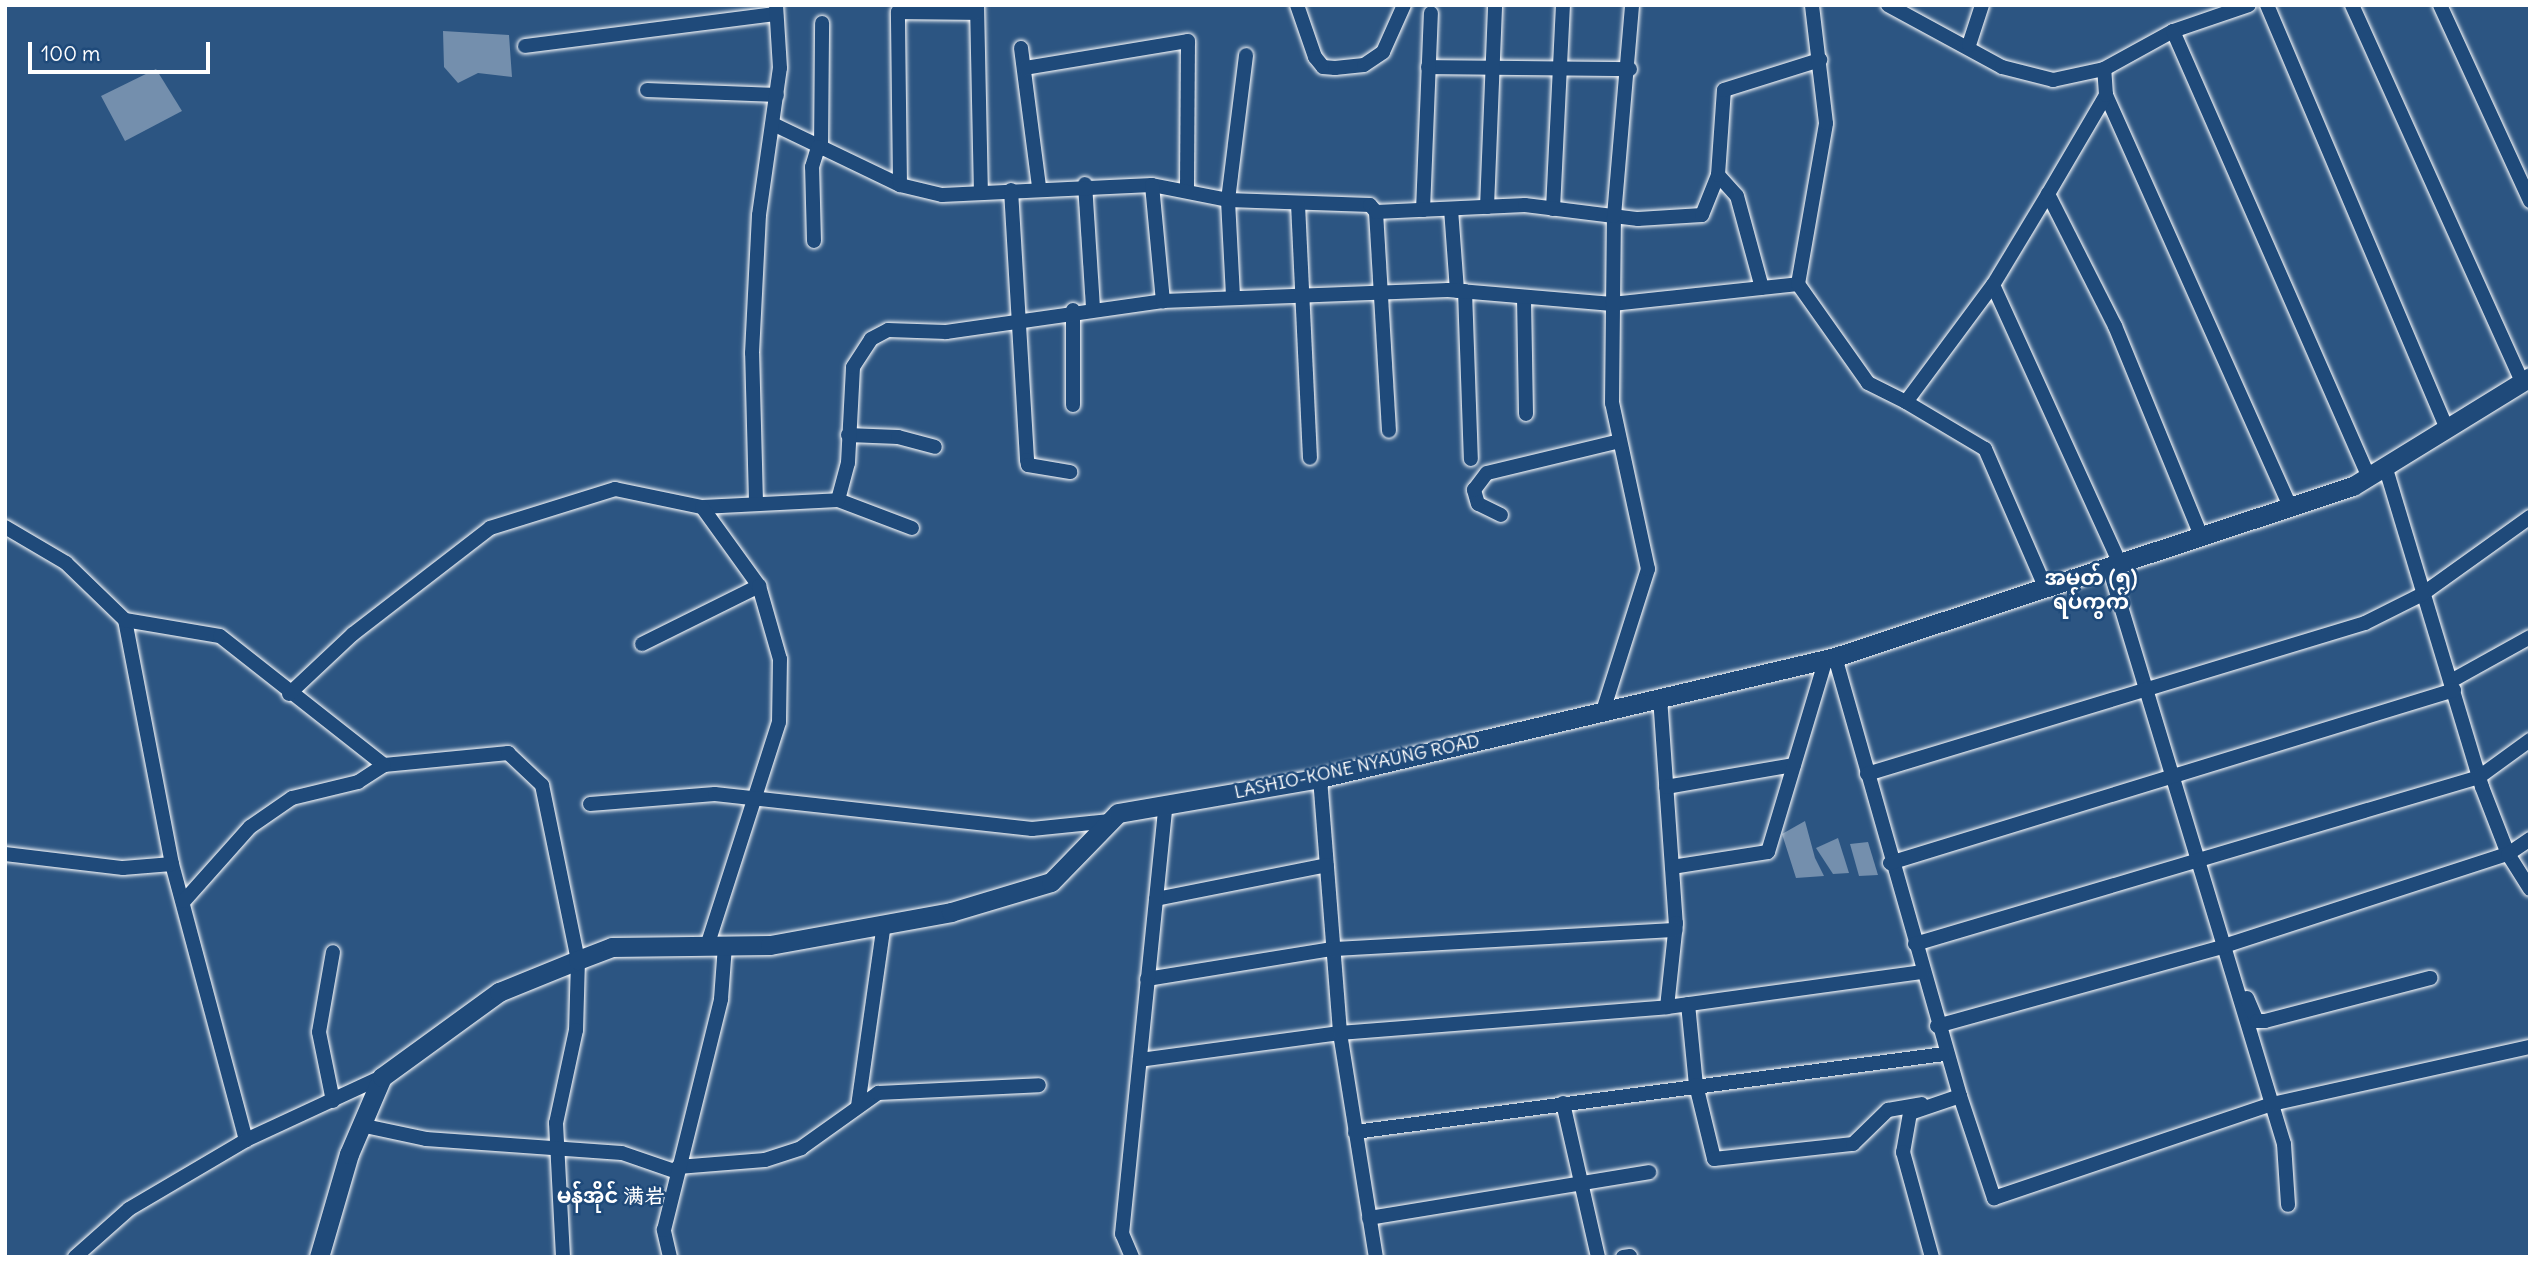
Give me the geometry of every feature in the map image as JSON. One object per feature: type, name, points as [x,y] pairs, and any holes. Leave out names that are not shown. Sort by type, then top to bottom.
[{"type":"main road","name":"LASHIO-KONE NYAUNG ROAD","points":[[382,1077],[499,992],[612,947],[771,945],[884,924],[1051,882],[1118,813],[1165,807],[1320,778],[1830,658],[2291,509],[2378,474],[2526,379]]},
{"type":"main road","points":[[319,1257],[349,1154],[365,1126],[382,1077]]},
{"type":"street","points":[[1297,5],[1315,57],[1323,67],[1335,68],[1364,65],[1382,52],[1404,5]]},
{"type":"street","points":[[1487,207],[1494,5]]},
{"type":"street","points":[[1553,209],[1563,5]]},
{"type":"street","points":[[1603,711],[1648,569],[1616,442],[1612,304],[1614,216],[1630,69],[1632,5]]},
{"type":"street","points":[[1812,5],[1826,123],[1798,284],[1868,383],[1906,402],[1984,449],[2046,589]]},
{"type":"street","points":[[1888,5],[1969,46],[2001,67],[2053,80],[2104,69],[2173,31],[2249,5]]},
{"type":"street","points":[[1969,46],[1982,5]]},
{"type":"street","points":[[2267,5],[2446,429]]},
{"type":"street","points":[[2351,5],[2526,379]]},
{"type":"street","points":[[2440,5],[2530,201]]},
{"type":"street","points":[[900,185],[898,12],[977,9],[981,193]]},
{"type":"street","points":[[526,46],[776,10],[777,95],[759,215],[752,353],[756,502]]},
{"type":"street","points":[[1423,210],[1431,13]]},
{"type":"street","points":[[814,241],[812,167],[819,148],[822,23]]},
{"type":"street","points":[[2173,31],[2378,474],[2453,685],[2479,777],[2508,854],[2529,886]]},
{"type":"street","points":[[1025,68],[1188,41],[1187,188]]},
{"type":"street","points":[[1021,48],[1039,187]]},
{"type":"street","points":[[1233,296],[1228,200],[1246,55]]},
{"type":"street","points":[[1376,212],[1487,207],[1553,209],[1614,216],[1702,215],[1718,175],[1724,90],[1819,60]]},
{"type":"street","points":[[1428,67],[1630,69]]},
{"type":"street","points":[[2104,69],[2106,95],[2291,509]]},
{"type":"street","points":[[647,90],[777,95]]},
{"type":"street","points":[[1906,402],[1993,285],[2106,95]]},
{"type":"street","points":[[773,124],[900,185],[942,195],[1085,184],[1152,185],[1187,188],[1228,200],[1370,205],[1376,212],[1378,292],[1390,431]]},
{"type":"street","points":[[1718,175],[1737,196],[1762,288]]},
{"type":"street","points":[[1085,184],[1093,309]]},
{"type":"street","points":[[1152,185],[1163,301]]},
{"type":"street","points":[[1011,190],[1023,317],[1028,465],[1070,472]]},
{"type":"street","points":[[2048,194],[2115,326],[2202,538]]},
{"type":"street","points":[[1298,204],[1310,458]]},
{"type":"street","points":[[1451,209],[1461,291],[1471,458]]},
{"type":"street","points":[[838,500],[845,485],[853,367],[871,339],[888,330],[946,332],[1073,310],[1233,296],[1461,291],[1612,304],[1798,284]]},
{"type":"street","points":[[1993,285],[2115,566],[2146,688],[2175,776],[2221,947],[2284,1144],[2288,1205]]},
{"type":"street","points":[[1524,298],[1526,414]]},
{"type":"street","points":[[1073,310],[1073,405]]},
{"type":"street","points":[[848,435],[898,437],[935,447]]},
{"type":"street","points":[[1501,515],[1478,504],[1474,490],[1486,473],[1616,442]]},
{"type":"street","points":[[289,694],[353,634],[490,528],[615,489],[702,507],[756,502],[838,500],[912,528]]},
{"type":"street","points":[[670,1257],[664,1230],[721,999],[716,946],[752,800],[779,722],[780,659],[759,586],[702,507]]},
{"type":"street","points":[[1867,774],[2365,622],[2421,595],[2530,517]]},
{"type":"street","points":[[5,527],[66,563],[125,620],[220,636],[289,694],[384,765]]},
{"type":"street","points":[[642,644],[759,586]]},
{"type":"street","points":[[125,620],[172,864],[246,1140]]},
{"type":"street","points":[[1890,863],[2175,776],[2453,685],[2530,637]]},
{"type":"street","points":[[1672,867],[1768,852],[1830,658]]},
{"type":"street","points":[[1830,658],[1867,774],[1944,1054],[1961,1096],[1994,1198],[2272,1104],[2530,1047]]},
{"type":"street","points":[[1660,697],[1675,930],[1667,1007]]},
{"type":"street","points":[[1915,944],[2479,777],[2530,740]]},
{"type":"street","points":[[184,901],[250,827],[292,798],[358,782],[384,765],[508,752],[542,785],[578,960],[576,1030],[556,1146],[563,1257]]},
{"type":"street","points":[[1666,787],[1794,765]]},
{"type":"street","points":[[1320,778],[1340,1033],[1376,1257]]},
{"type":"street","points":[[590,804],[656,795],[752,800],[1032,829],[1110,821]]},
{"type":"street","points":[[1132,1257],[1122,1234],[1165,807]]},
{"type":"street","points":[[1937,1026],[2221,947],[2508,854],[2530,839]]},
{"type":"street","points":[[5,854],[123,868],[172,864]]},
{"type":"street","points":[[1156,899],[1327,864]]},
{"type":"street","points":[[858,1107],[884,924]]},
{"type":"street","points":[[1147,979],[1334,949],[1675,930]]},
{"type":"street","points":[[2221,947],[2257,1021],[2430,978]]},
{"type":"street","points":[[333,952],[320,1032],[333,1101]]},
{"type":"street","points":[[1140,1060],[1340,1033],[1667,1007],[1922,972]]},
{"type":"street","points":[[1688,1004],[1696,1085],[1714,1160],[1853,1144],[1888,1110],[1961,1096]]},
{"type":"street","points":[[1355,1132],[1944,1054]]},
{"type":"street","points":[[75,1257],[129,1209],[246,1140],[382,1077]]},
{"type":"street","points":[[365,1126],[426,1139],[556,1146],[622,1153],[678,1169],[765,1160],[801,1148],[878,1093],[918,1087],[1039,1085]]},
{"type":"street","points":[[1932,1257],[1903,1152],[1910,1113],[1933,1102]]},
{"type":"street","points":[[1563,1103],[1598,1257]]},
{"type":"street","points":[[1369,1218],[1648,1172]]},
{"type":"water","points":[[443,31],[509,35],[512,77],[478,73],[458,83],[444,67]]},
{"type":"water","points":[[156,69],[182,111],[125,141],[101,96]]},
{"type":"water","points":[[1805,821],[1815,858],[1824,876],[1796,878],[1782,834]]},
{"type":"water","points":[[1838,838],[1849,873],[1833,874],[1816,848]]},
{"type":"water","points":[[1868,842],[1878,875],[1859,876],[1850,844]]},
{"type":"district","name":"အမှတ် (၅) ရပ်ကွက်","points":[[2091,590]]},
{"type":"district","name":"မန်အိုင် 满岩","points":[[611,1196]]}]
